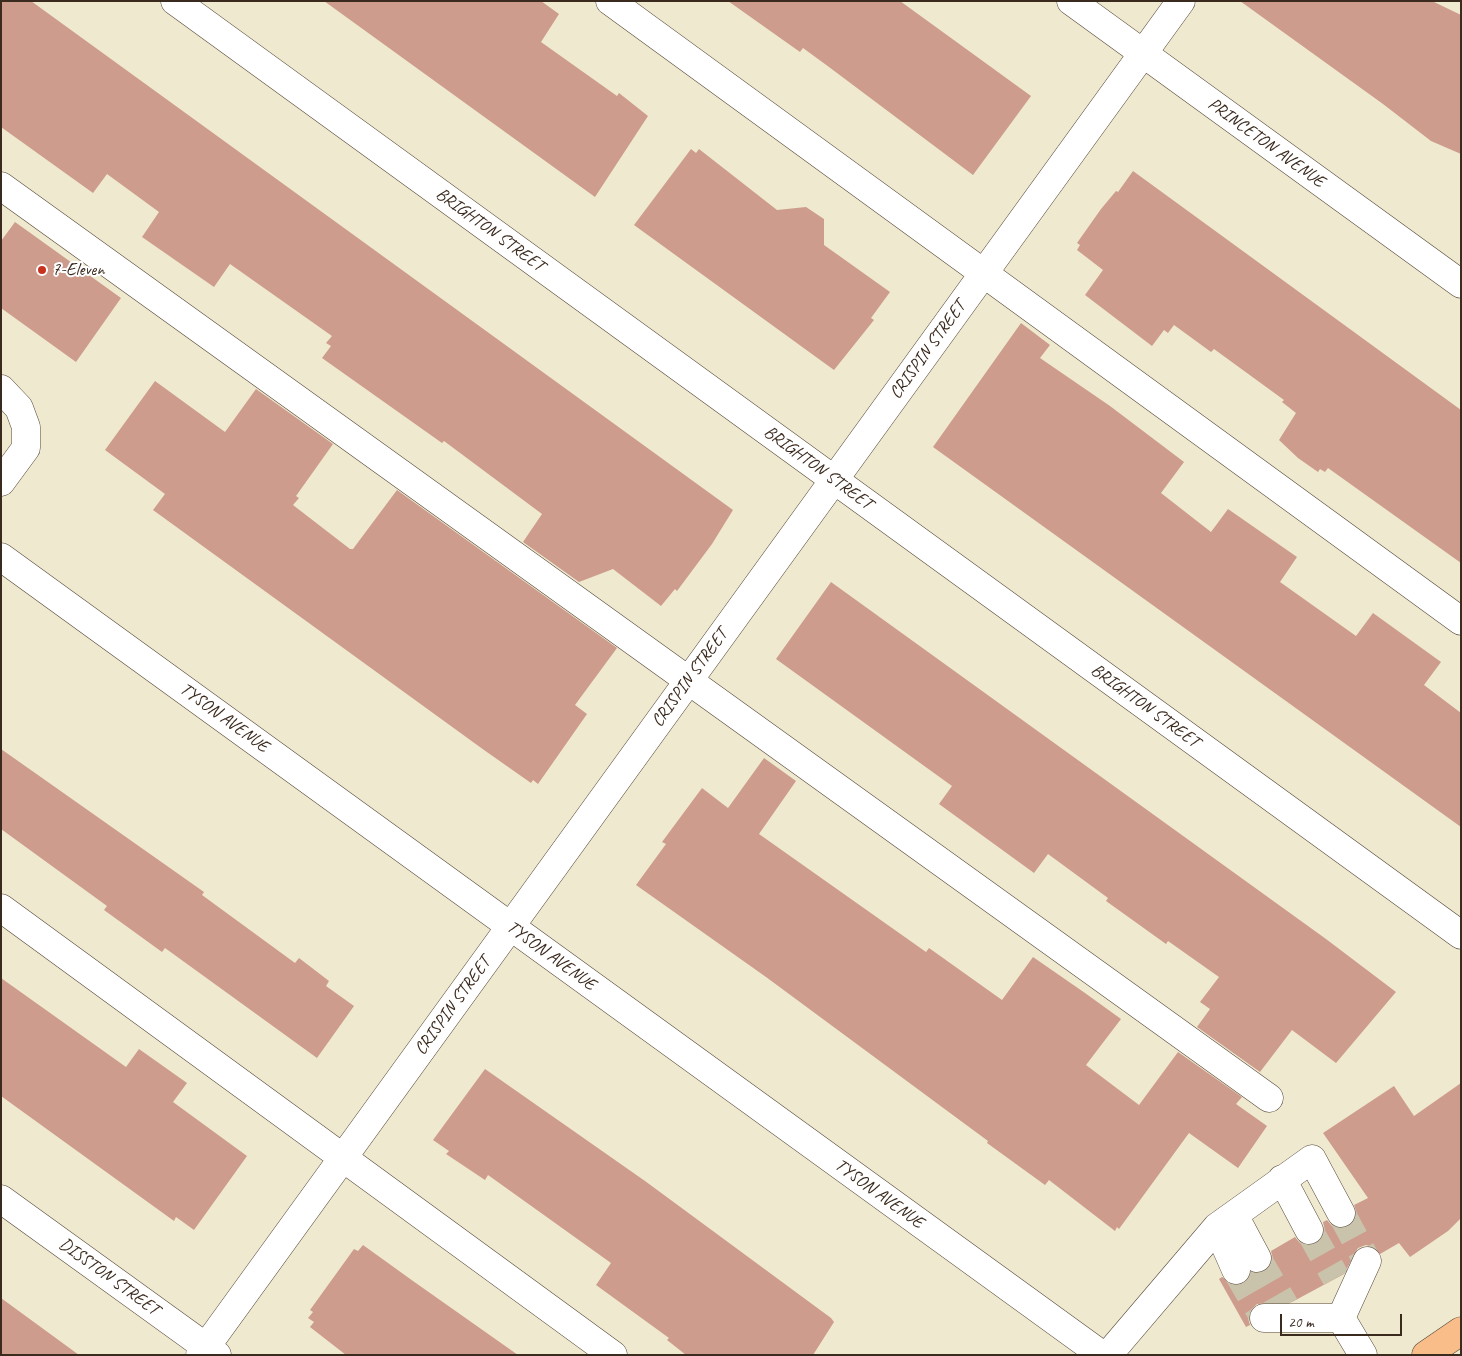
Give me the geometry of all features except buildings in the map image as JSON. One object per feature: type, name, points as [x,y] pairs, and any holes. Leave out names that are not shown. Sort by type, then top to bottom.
[{"type":"main road","points":[[1426,1355],[1461,1331]]},
{"type":"street","name":"BRIGHTON STREET","points":[[175,1],[1461,935]]},
{"type":"street","points":[[610,1],[1461,621]]},
{"type":"street","name":"PRINCETON AVENUE","points":[[1071,1],[1461,284]]},
{"type":"street","name":"CRISPIN STREET","points":[[207,1352],[342,1158],[1181,1]]},
{"type":"street","points":[[1,186],[1269,1098]]},
{"type":"street","points":[[1,389],[19,408],[26,427],[26,448],[1,482]]},
{"type":"street","name":"TYSON AVENUE","points":[[1,557],[1102,1355]]},
{"type":"street","points":[[1,908],[612,1355]]},
{"type":"street","points":[[1108,1355],[1226,1221],[1312,1159],[1341,1212]]},
{"type":"street","points":[[1282,1179],[1310,1230]]},
{"type":"street","name":"DISSTON STREET","points":[[1,1199],[207,1352]]},
{"type":"street","points":[[1226,1221],[1247,1264]]},
{"type":"street","points":[[1341,1318],[1368,1262]]},
{"type":"street","points":[[1336,1278],[1341,1318],[1363,1355]]},
{"type":"street","points":[[1275,1312],[1341,1318]]},
{"type":"tunnel","points":[[1341,1213],[1367,1261]]},
{"type":"tunnel","points":[[1309,1230],[1336,1278]]},
{"type":"tunnel","points":[[1257,1258],[1285,1306]]},
{"type":"tunnel","points":[[1236,1270],[1264,1318]]},
{"type":"place","name":"7-Eleven","points":[[42,270]]}]
